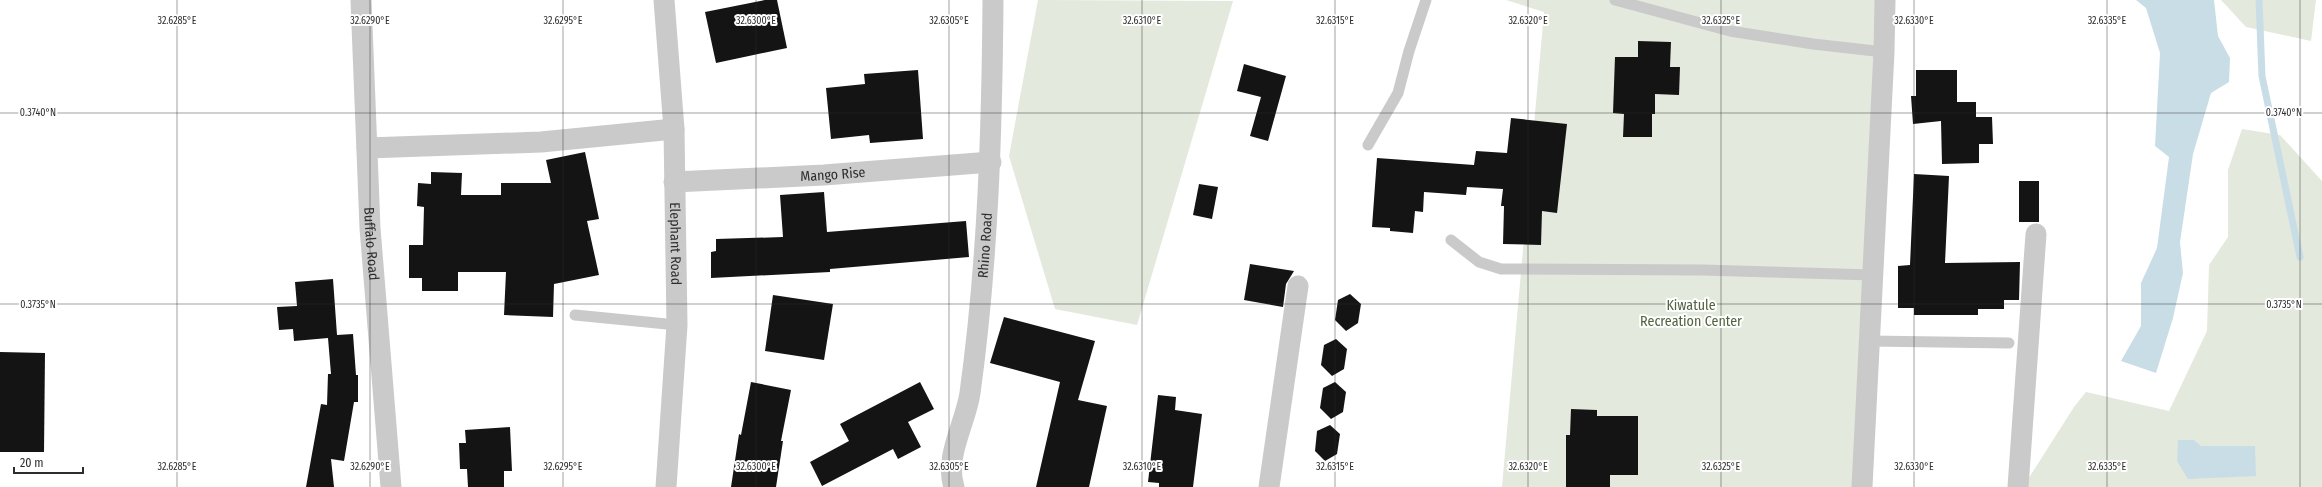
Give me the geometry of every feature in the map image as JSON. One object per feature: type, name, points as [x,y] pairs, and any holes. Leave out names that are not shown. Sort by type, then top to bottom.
[{"type":"street","name":"Buffalo Road","points":[[361,0],[370,228],[391,487]]},
{"type":"street","name":"Elephant Road","points":[[664,0],[674,129],[677,325],[666,487]]},
{"type":"street","name":"Rhino Road","points":[[954,487],[952,469],[955,449],[970,395],[983,274],[991,162],[993,0]]},
{"type":"street","points":[[1862,487],[1874,275],[1885,0]]},
{"type":"street","points":[[367,148],[541,142],[674,129]]},
{"type":"street","name":"Mango Rise","points":[[674,182],[824,175],[991,162]]},
{"type":"street","points":[[2018,487],[2036,234]]},
{"type":"street","points":[[1269,487],[1298,286]]},
{"type":"lane","points":[[1368,145],[1398,93],[1409,51],[1426,0]]},
{"type":"lane","points":[[1615,0],[1730,30],[1813,44],[1884,52]]},
{"type":"lane","points":[[1451,240],[1479,262],[1502,269],[1702,270],[1874,275]]},
{"type":"lane","points":[[575,315],[677,325]]},
{"type":"lane","points":[[1870,341],[2009,343]]},
{"type":"green space","points":[[1038,0],[1233,1],[1137,325],[1055,309],[1009,156]]},
{"type":"green space","name":"Kiwatule Recreation Center","points":[[1506,0],[1878,0],[1856,487],[1502,487],[1544,12]]},
{"type":"green space","points":[[2221,0],[2316,0],[2311,41],[2246,27]]},
{"type":"green space","points":[[2242,129],[2280,135],[2322,181],[2322,487],[2023,487],[2074,407],[2086,392],[2169,411],[2207,331],[2209,265],[2228,237],[2228,170]]},
{"type":"water","points":[[2136,0],[2214,0],[2218,36],[2230,58],[2229,82],[2211,93],[2193,154],[2180,242],[2183,273],[2173,318],[2156,373],[2121,361],[2141,326],[2141,283],[2157,248],[2169,157],[2155,146],[2160,53],[2146,8]]},
{"type":"water","points":[[2178,440],[2194,440],[2201,446],[2255,446],[2256,476],[2188,479],[2177,461]]},
{"type":"building","points":[[765,0],[777,0],[787,48],[716,63],[705,12]]},
{"type":"building","points":[[1638,41],[1671,42],[1670,67],[1680,67],[1679,95],[1655,94],[1655,114],[1652,114],[1652,137],[1623,137],[1624,114],[1613,113],[1615,57],[1638,57]]},
{"type":"building","points":[[1244,64],[1286,76],[1268,141],[1250,136],[1261,97],[1237,91]]},
{"type":"building","points":[[918,70],[923,139],[870,143],[869,135],[831,139],[826,88],[865,84],[864,74]]},
{"type":"building","points":[[1916,70],[1957,70],[1957,102],[1976,102],[1976,117],[1992,117],[1993,144],[1979,144],[1979,163],[1942,164],[1941,121],[1913,124],[1911,96],[1916,96]]},
{"type":"building","points":[[1511,118],[1567,124],[1557,213],[1542,211],[1541,245],[1503,244],[1504,206],[1501,206],[1503,189],[1467,187],[1466,195],[1424,192],[1423,212],[1415,211],[1413,233],[1390,231],[1390,228],[1372,227],[1377,158],[1474,165],[1476,151],[1507,153]]},
{"type":"building","points":[[585,152],[599,219],[587,221],[599,275],[554,284],[553,317],[504,315],[506,272],[458,272],[458,291],[422,291],[422,278],[409,278],[409,245],[423,245],[424,207],[417,206],[418,183],[431,184],[431,172],[462,173],[461,195],[501,195],[501,183],[551,183],[546,160]]},
{"type":"building","points":[[1914,174],[1949,176],[1945,263],[2020,262],[2019,300],[2004,300],[2004,309],[1978,309],[1978,315],[1914,315],[1914,308],[1898,308],[1898,266],[1910,265]]},
{"type":"building","points":[[2019,181],[2039,181],[2039,222],[2019,222]]},
{"type":"building","points":[[1199,184],[1218,187],[1212,219],[1193,215]]},
{"type":"building","points":[[824,192],[827,232],[966,221],[969,257],[830,269],[830,272],[711,278],[711,252],[716,251],[716,239],[783,237],[780,195]]},
{"type":"building","points":[[1250,264],[1294,271],[1286,284],[1283,307],[1244,300]]},
{"type":"building","points":[[333,279],[337,335],[353,334],[356,375],[358,375],[358,402],[354,402],[344,461],[331,459],[334,487],[306,487],[321,404],[327,405],[328,374],[331,374],[328,338],[294,341],[293,329],[279,330],[277,307],[297,306],[295,282]]},
{"type":"building","points":[[1350,294],[1361,304],[1358,323],[1346,331],[1335,320],[1338,300]]},
{"type":"building","points":[[773,295],[833,304],[824,360],[765,351]]},
{"type":"building","points":[[1004,317],[1095,341],[1078,400],[1107,406],[1089,487],[1036,487],[1060,382],[990,363]]},
{"type":"building","points":[[1336,339],[1347,349],[1344,369],[1332,376],[1321,365],[1324,345]]},
{"type":"building","points":[[0,352],[45,353],[44,452],[0,452]]},
{"type":"building","points":[[751,382],[791,390],[781,441],[783,441],[776,487],[731,487],[739,434],[741,435]]},
{"type":"building","points":[[920,382],[934,409],[908,422],[921,447],[898,459],[893,449],[822,486],[810,462],[849,441],[840,424]]},
{"type":"building","points":[[1335,382],[1346,392],[1343,412],[1331,419],[1320,408],[1323,388]]},
{"type":"building","points":[[1158,395],[1176,397],[1175,410],[1202,414],[1193,487],[1159,487],[1159,483],[1148,482]]},
{"type":"building","points":[[1571,409],[1597,410],[1597,416],[1638,416],[1638,475],[1610,475],[1610,487],[1566,487],[1566,435],[1570,435]]},
{"type":"building","points":[[1330,425],[1340,434],[1337,454],[1325,461],[1315,451],[1317,431]]},
{"type":"building","points":[[510,427],[512,471],[504,471],[504,487],[468,487],[467,469],[460,469],[459,443],[466,443],[465,430]]},
{"type":"waterway","points":[[2259,0],[2262,76],[2300,257]]}]
